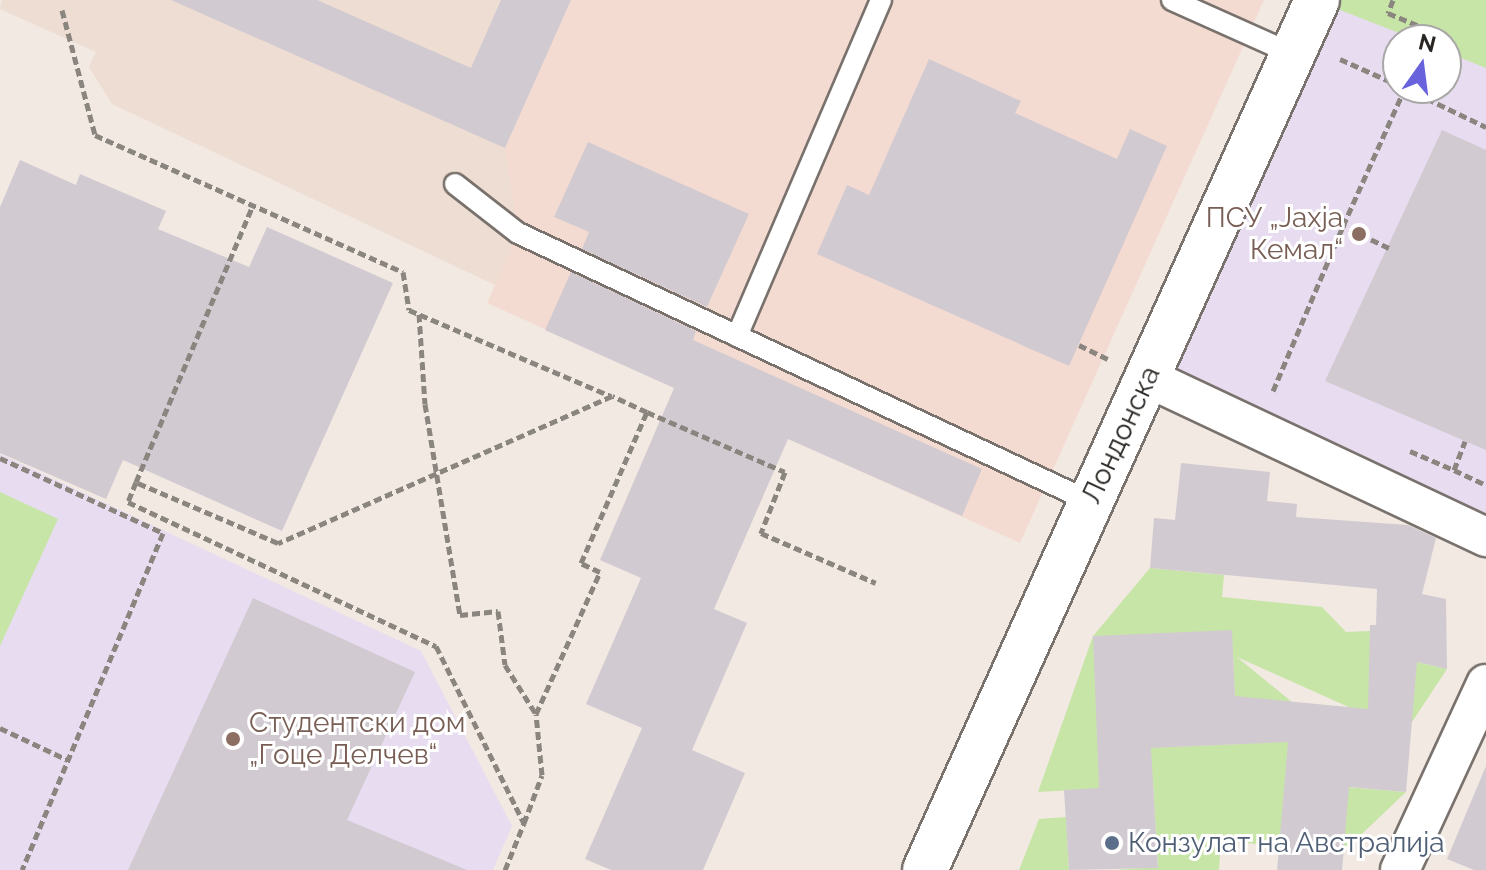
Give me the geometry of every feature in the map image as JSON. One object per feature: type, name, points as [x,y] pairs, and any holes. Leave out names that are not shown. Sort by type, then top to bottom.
[{"type":"street","name":"Лондонска","points":[[925,870],[1317,0]]},
{"type":"street","points":[[1148,378],[1486,537]]},
{"type":"street","points":[[1400,870],[1475,736],[1486,684]]},
{"type":"lane","points":[[737,336],[881,0]]},
{"type":"lane","points":[[1172,0],[1296,47]]},
{"type":"lane","points":[[455,184],[518,233],[1091,502]]},
{"type":"path","points":[[1393,0],[1388,13],[1415,24]]},
{"type":"path","points":[[62,10],[95,135],[403,272],[409,310],[785,472],[761,533],[876,583]]},
{"type":"path","points":[[1296,47],[1382,79]]},
{"type":"path","points":[[1287,397],[1273,391],[1398,104]]},
{"type":"path","points":[[1438,104],[1486,127]]},
{"type":"path","points":[[122,515],[253,205]]},
{"type":"path","points":[[1343,226],[1389,248]]},
{"type":"path","points":[[419,314],[425,404],[440,472],[460,615],[498,611],[505,665],[536,714],[542,775],[505,870]]},
{"type":"path","points":[[136,482],[278,543],[612,396]]},
{"type":"path","points":[[536,714],[600,572],[581,563],[647,412]]},
{"type":"path","points":[[1454,470],[1465,441]]},
{"type":"path","points":[[1398,446],[1486,485]]},
{"type":"path","points":[[0,458],[163,533],[22,870]]},
{"type":"path","points":[[128,502],[436,646],[524,823]]},
{"type":"path","points":[[0,728],[68,760]]},
{"type":"shaded area","points":[[2,0],[622,0],[495,285],[112,104],[89,67],[96,52],[0,9]]},
{"type":"shaded area","points":[[571,0],[1264,0],[1020,543],[487,303],[518,233],[505,148]]},
{"type":"shaded area","name":"ПСУ „Јахја Кемал“","points":[[1338,0],[1486,0],[1486,524],[1167,380]]},
{"type":"shaded area","name":"Студентски дом „Гоце Делчев“","points":[[0,454],[421,651],[512,826],[493,870],[0,870]]},
{"type":"green space","points":[[1338,0],[1486,0],[1486,68],[1462,58],[1462,24],[1382,26],[1335,8]]},
{"type":"green space","points":[[0,492],[58,519],[0,646]]},
{"type":"green space","points":[[1150,568],[1224,575],[1222,597],[1322,607],[1346,632],[1370,631],[1370,651],[1447,669],[1412,722],[1373,718],[1237,657],[1292,702],[1285,782],[1406,792],[1344,851],[1221,841],[1219,870],[1114,870],[1158,867],[1153,786],[1038,792],[1093,636]],"holes":[[[1233,655],[1237,744],[1098,750]]]},
{"type":"green space","points":[[1066,817],[1069,870],[1019,870],[1039,819]]},
{"type":"building","points":[[171,0],[317,0],[471,68],[501,0],[571,0],[505,148]]},
{"type":"building","points":[[929,59],[1021,101],[1015,113],[1117,159],[1130,129],[1167,146],[1069,366],[817,254],[847,185],[869,195]]},
{"type":"building","points":[[1442,130],[1486,150],[1486,450],[1325,381]]},
{"type":"building","points":[[588,142],[749,214],[707,307],[582,249],[589,232],[554,217]]},
{"type":"building","points":[[20,160],[76,185],[80,174],[166,211],[158,229],[249,267],[267,227],[393,283],[282,531],[123,460],[106,499],[0,453],[0,207]]},
{"type":"building","points":[[571,272],[696,331],[693,340],[982,469],[962,516],[788,439],[714,609],[747,623],[692,750],[745,773],[703,870],[611,870],[585,859],[642,728],[586,704],[641,578],[600,560],[674,388],[545,330]]},
{"type":"building","points":[[1181,463],[1270,472],[1267,501],[1297,504],[1296,517],[1408,525],[1436,538],[1422,594],[1446,599],[1447,669],[1417,662],[1406,792],[1349,787],[1342,870],[1277,870],[1288,742],[1151,748],[1158,868],[1069,870],[1064,790],[1099,788],[1093,636],[1232,630],[1235,696],[1368,709],[1370,625],[1376,625],[1377,589],[1150,568],[1154,518],[1175,520]]},
{"type":"building","points":[[253,598],[415,672],[347,820],[467,870],[128,870]]},
{"type":"building","points":[[1486,766],[1486,870],[1474,870],[1447,859]]},
{"type":"place","name":"ПСУ „Јахја Кемал“","points":[[1359,234]]},
{"type":"place","name":"Студентски дом „Гоце Делчев“","points":[[233,739]]},
{"type":"place","name":"Конзулат на Австралија","points":[[1112,843]]}]
